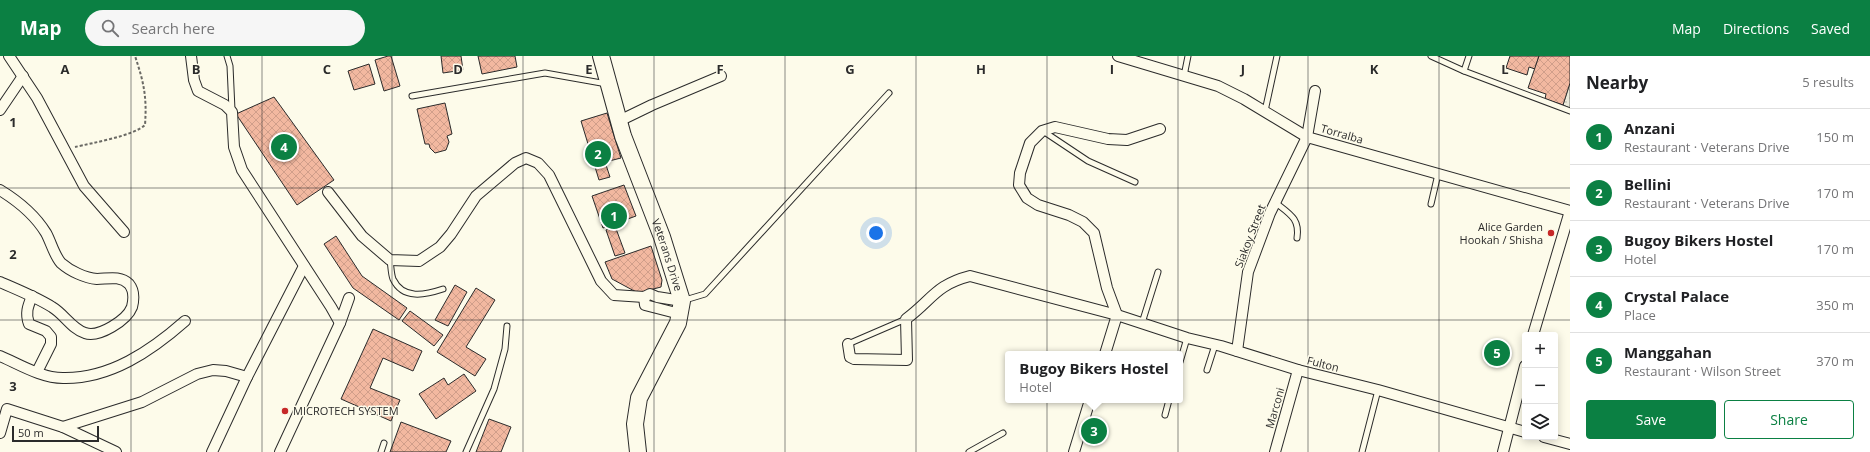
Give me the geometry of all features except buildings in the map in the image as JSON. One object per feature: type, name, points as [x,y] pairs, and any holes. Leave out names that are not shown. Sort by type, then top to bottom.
[{"type":"main road","name":"Veterans Drive","points":[[601,56],[618,121],[662,237],[681,307]]},
{"type":"main road","points":[[638,452],[635,424],[639,398],[678,323],[681,307]]},
{"type":"street","points":[[9,56],[37,98],[84,186],[124,232]]},
{"type":"street","points":[[192,56],[194,80],[198,91],[225,105],[232,112],[234,147],[242,170],[340,323]]},
{"type":"street","name":"Torralba","points":[[1118,56],[1218,86],[1308,137],[1570,211]]},
{"type":"street","points":[[0,110],[23,76]]},
{"type":"street","points":[[618,121],[721,76]]},
{"type":"street","name":"Siakoy Street","points":[[1237,351],[1248,272],[1270,213],[1308,137],[1315,92]]},
{"type":"street","points":[[1106,351],[1117,315],[1107,288],[1094,233],[1083,222],[1069,215],[1038,205],[1027,198],[1019,185],[1020,173],[1030,143],[1042,131],[1055,127],[1108,139],[1127,140],[1160,129]]},
{"type":"street","points":[[328,192],[362,236],[390,260],[419,261],[440,247],[452,234],[476,196],[515,163],[526,158],[538,163],[549,175],[601,281],[614,295],[644,297],[645,305],[681,307]]},
{"type":"street","points":[[0,190],[20,203],[45,232],[60,262],[78,273],[96,279],[112,277],[128,283],[133,291],[134,300],[130,313],[113,326],[98,332],[86,334],[76,329],[53,307],[0,282]]},
{"type":"street","points":[[1534,332],[1570,211]]},
{"type":"street","points":[[212,452],[247,377],[304,266]]},
{"type":"street","name":"Fulton","points":[[906,319],[940,288],[956,280],[970,276],[1117,315],[1187,338],[1237,351],[1298,370],[1378,390],[1522,431]]},
{"type":"street","points":[[32,296],[27,307],[26,316],[29,324],[46,331],[51,337],[51,344],[37,372]]},
{"type":"street","points":[[280,452],[340,323],[349,298]]},
{"type":"street","points":[[848,344],[850,357],[854,359],[907,360],[906,319]]},
{"type":"street","points":[[0,356],[37,372],[62,378],[99,374],[119,367],[139,355],[167,337],[185,321]]},
{"type":"street","points":[[1503,452],[1525,368]]},
{"type":"street","points":[[63,427],[142,402],[197,374],[213,370],[226,370],[247,377]]},
{"type":"street","name":"Marconi","points":[[1275,452],[1298,370]]},
{"type":"street","points":[[1074,452],[1089,403]]},
{"type":"street","points":[[0,433],[7,409],[63,427],[116,452]]},
{"type":"street","points":[[1555,440],[1570,444]]},
{"type":"lane","points":[[227,56],[230,66],[232,112]]},
{"type":"lane","points":[[1184,76],[1188,56]]},
{"type":"lane","points":[[1265,112],[1277,56]]},
{"type":"lane","points":[[1432,56],[1464,71],[1570,111]]},
{"type":"lane","points":[[1464,71],[1469,56]]},
{"type":"lane","points":[[412,96],[545,73],[608,84]]},
{"type":"lane","points":[[681,307],[705,294],[889,93]]},
{"type":"lane","points":[[1042,131],[1088,161],[1135,182]]},
{"type":"lane","points":[[1431,204],[1438,174]]},
{"type":"lane","points":[[1276,203],[1295,219],[1298,229],[1297,238]]},
{"type":"lane","points":[[390,260],[393,279],[402,290],[416,295],[429,294],[443,289]]},
{"type":"lane","points":[[1142,324],[1158,272]]},
{"type":"lane","points":[[848,344],[906,319]]},
{"type":"lane","points":[[466,452],[494,389],[506,349],[507,326]]},
{"type":"lane","points":[[1183,352],[1187,338]]},
{"type":"lane","points":[[1208,370],[1215,345]]},
{"type":"lane","points":[[1362,452],[1378,390]]},
{"type":"lane","points":[[1165,415],[1168,403]]},
{"type":"lane","points":[[969,452],[1003,433]]},
{"type":"lane","points":[[381,452],[384,443]]},
{"type":"path","points":[[65,150],[141,129],[145,125],[147,104],[144,84],[135,56]]},
{"type":"shaded area","points":[[1570,83],[1570,108],[1563,105]]},
{"type":"place","name":"Crystal Palace","points":[[284,147]]},
{"type":"place","name":"Bellini","points":[[598,154]]},
{"type":"place","name":"Anzani","points":[[614,216]]},
{"type":"place","name":"Alice Garden Hookah / Shisha","points":[[1551,233]]},
{"type":"place","name":"Manggahan","points":[[1497,353]]},
{"type":"place","name":"MICROTECH SYSTEM","points":[[285,411]]},
{"type":"place","name":"Bugoy Bikers Hostel","points":[[1094,431]]}]
